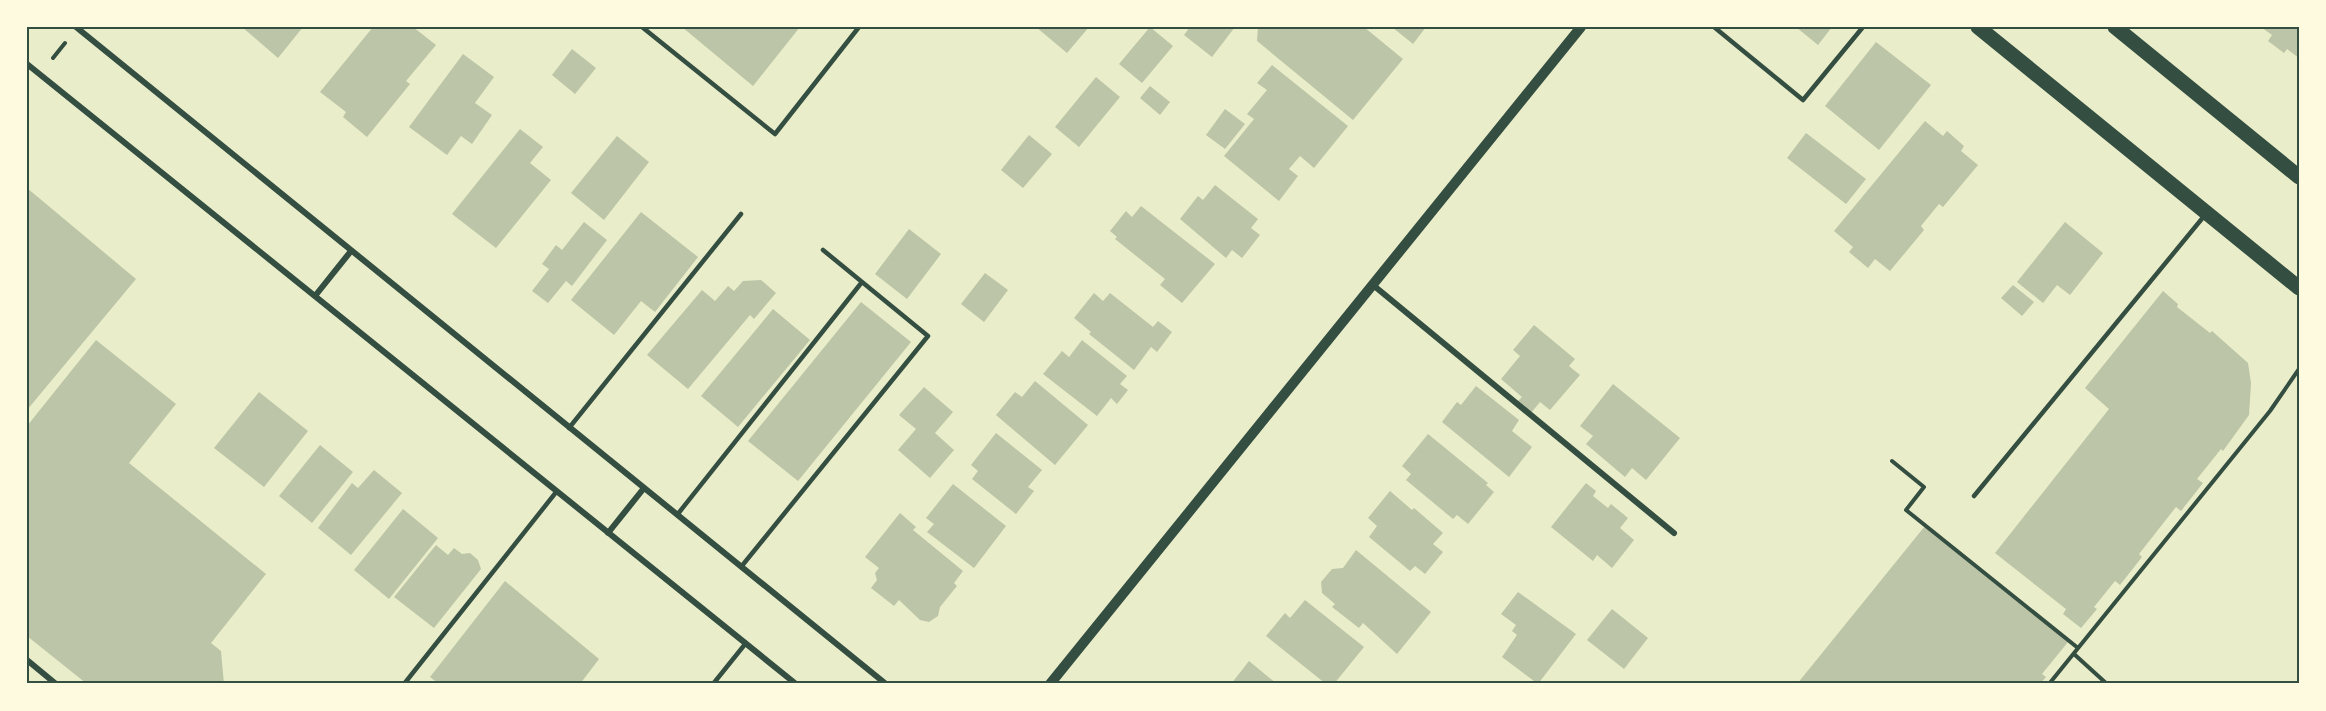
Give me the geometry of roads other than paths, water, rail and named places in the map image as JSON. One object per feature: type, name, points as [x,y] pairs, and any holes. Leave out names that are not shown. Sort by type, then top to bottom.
[{"type":"main road","points":[[1978,27],[2299,288]]},
{"type":"main road","points":[[2115,27],[2295,171]]},
{"type":"street","points":[[76,27],[886,684]]},
{"type":"street","points":[[1050,684],[1581,27]]},
{"type":"street","points":[[27,64],[796,684]]},
{"type":"street","points":[[315,296],[351,251]]},
{"type":"street","points":[[1373,285],[1674,533]]},
{"type":"street","points":[[608,532],[644,488]]},
{"type":"street","points":[[27,660],[56,684]]},
{"type":"lane","points":[[642,27],[775,134],[859,27]]},
{"type":"lane","points":[[1714,27],[1803,100],[1863,27]]},
{"type":"lane","points":[[1974,496],[2207,213]]},
{"type":"lane","points":[[569,428],[741,214]]},
{"type":"lane","points":[[741,567],[927,336],[823,250]]},
{"type":"lane","points":[[677,515],[862,282]]},
{"type":"lane","points":[[404,684],[557,491]]},
{"type":"lane","points":[[713,684],[746,643]]}]
